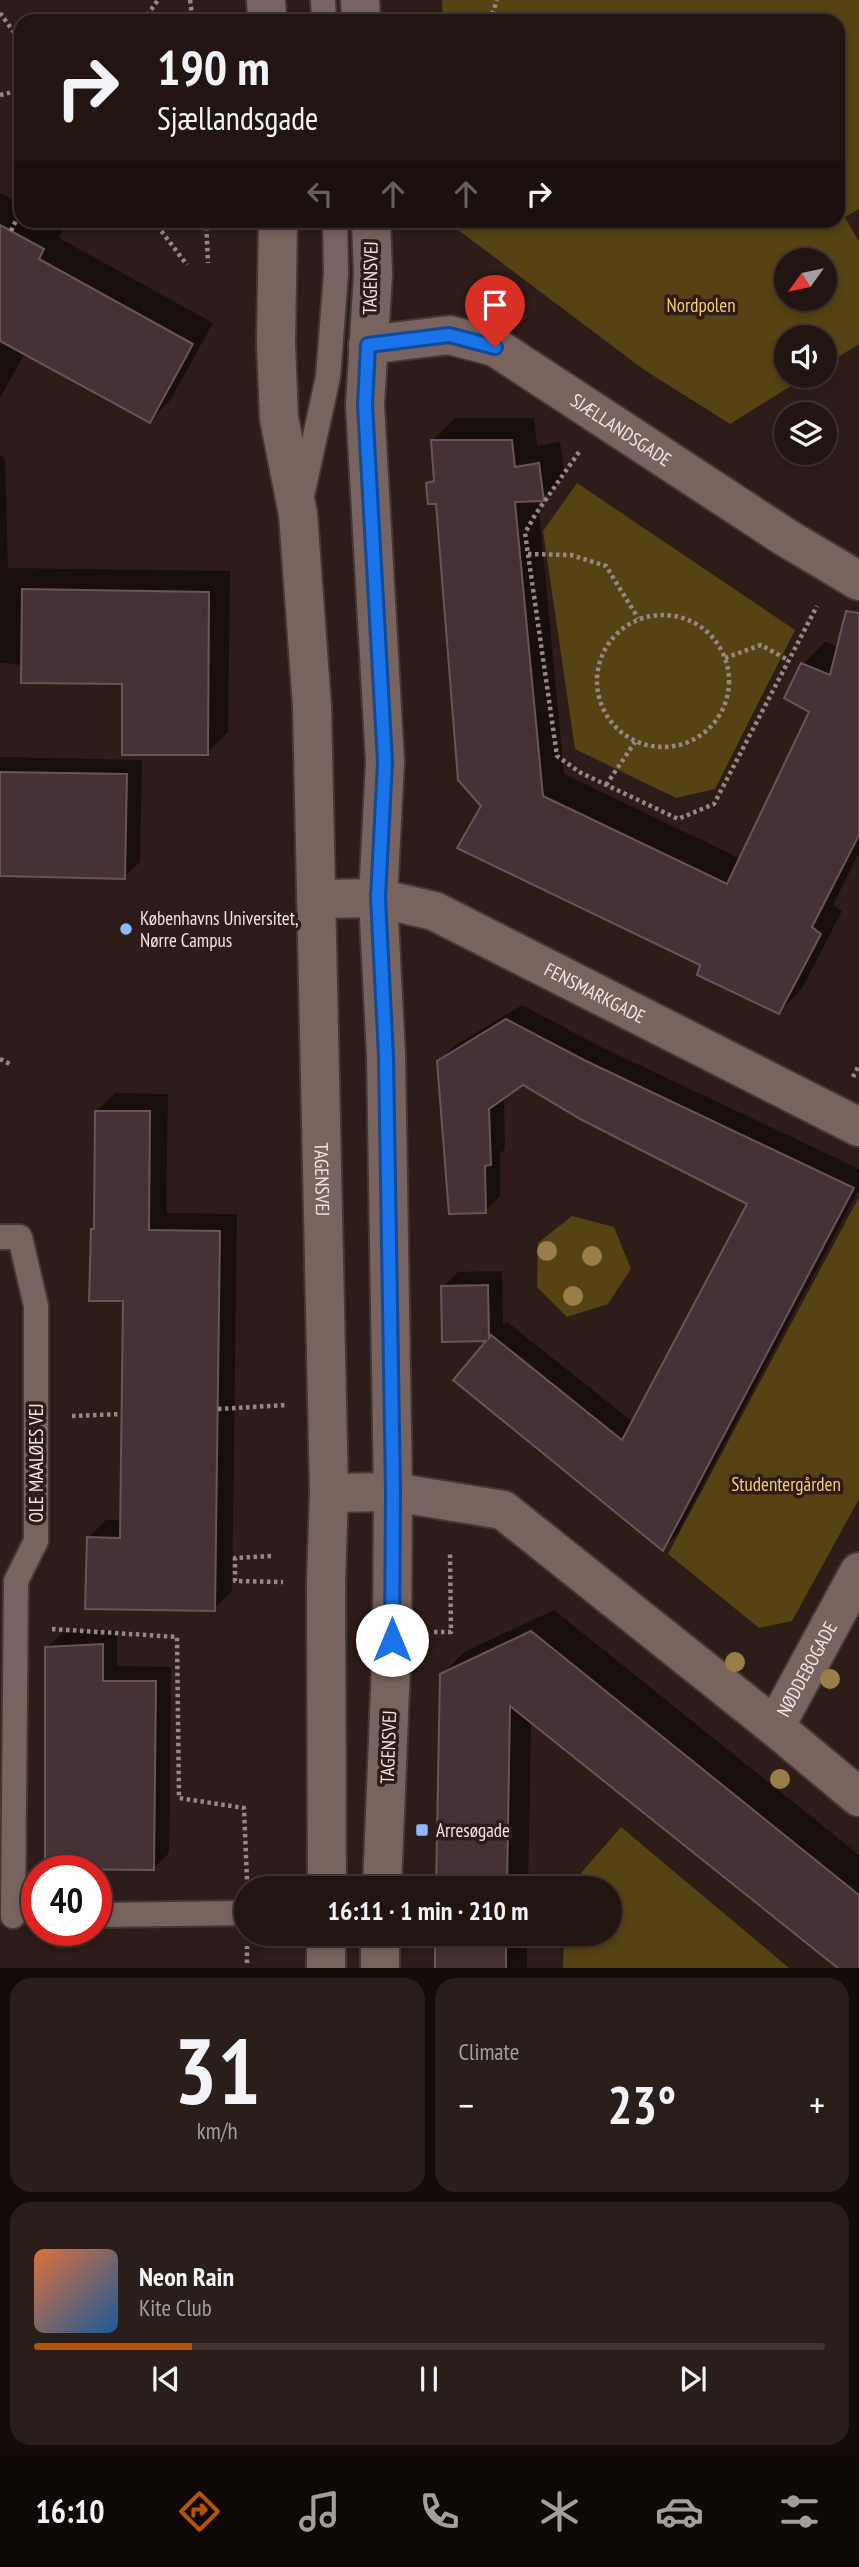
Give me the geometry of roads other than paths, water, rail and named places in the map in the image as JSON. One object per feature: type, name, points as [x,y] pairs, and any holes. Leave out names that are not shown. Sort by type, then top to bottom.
[{"type":"street","name":"TAGENSVEJ","points":[[278,228],[276,344],[279,418],[298,514],[312,706],[318,899],[329,1493],[326,1582],[327,1876]]},
{"type":"street","name":"TAGENSVEJ","points":[[371,228],[373,274],[365,405],[385,762],[378,898],[386,1056],[393,1492],[392,1640],[382,1876]]},
{"type":"street","name":"SJÆLLANDSGADE","points":[[368,345],[449,335],[495,347],[848,575]]},
{"type":"street","name":"FENSMARKGADE","points":[[318,899],[378,898],[435,911],[859,1127]]},
{"type":"street","points":[[329,1493],[393,1492],[503,1510],[859,1797]]},
{"type":"street","name":"NØDDEBOGADE","points":[[775,1727],[859,1572]]},
{"type":"street","points":[[326,1946],[326,1968]]},
{"type":"street","points":[[380,1946],[380,1968]]},
{"type":"lane","name":"TAGENSVEJ","points":[[298,514],[328,377],[336,274],[335,228]]},
{"type":"lane","name":"OLE MAALØES VEJ","points":[[0,1237],[20,1237],[36,1306],[36,1541],[16,1581],[17,1916]]},
{"type":"lane","points":[[112,1915],[234,1913]]},
{"type":"place","name":"Københavns Universitet, Nørre Campus","points":[[126,929]]},
{"type":"place","name":"Arresøgade","points":[[422,1830]]},
{"type":"park label","name":"Nordpolen","points":[[701,305]]},
{"type":"park label","name":"Studentergården","points":[[786,1484]]}]
